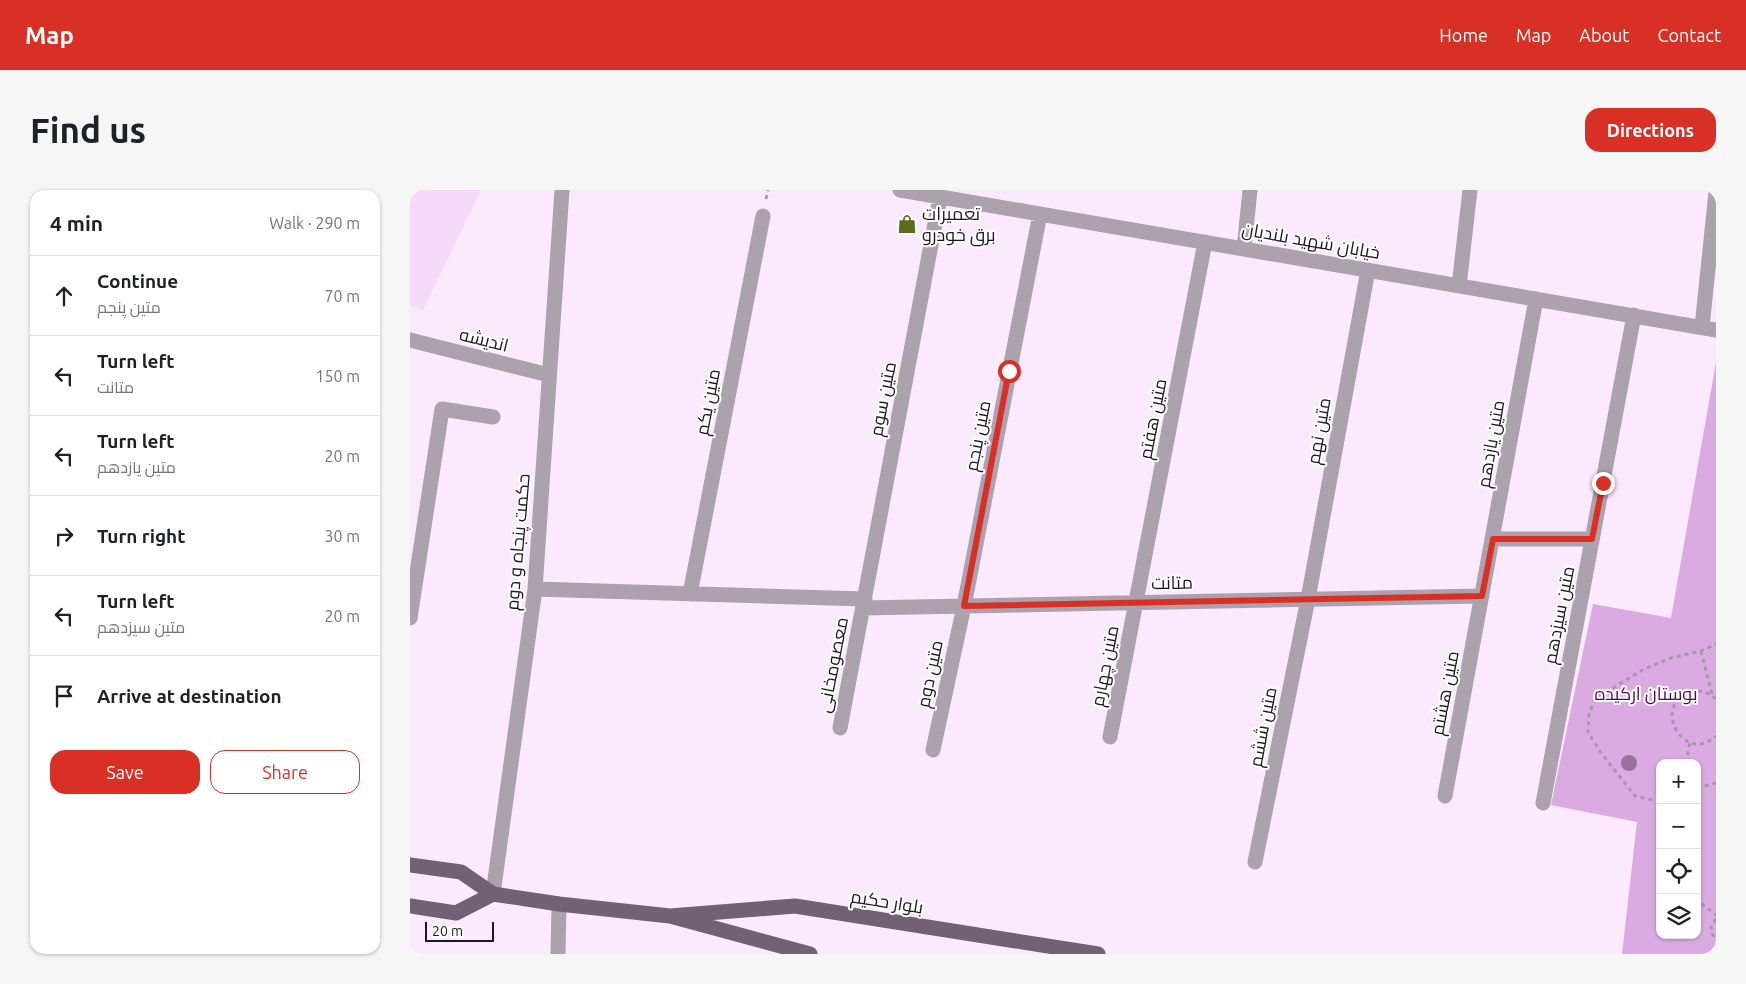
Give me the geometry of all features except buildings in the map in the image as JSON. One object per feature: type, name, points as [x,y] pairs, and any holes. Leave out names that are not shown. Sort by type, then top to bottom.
[{"type":"main road","name":"بلوار حکیم","points":[[410,864],[461,872],[493,894],[559,904],[670,916],[795,906],[1098,954]]},
{"type":"main road","points":[[410,906],[456,913],[493,894]]},
{"type":"main road","name":"بلوار حکیم","points":[[670,916],[772,949],[810,954]]},
{"type":"street","name":"حکمت پنجاه و دوم","points":[[493,894],[535,589],[562,190]]},
{"type":"street","name":"خیابان شهید بلندیان","points":[[900,190],[940,197],[986,197],[1040,214],[1709,328]]},
{"type":"street","points":[[1244,249],[1250,190]]},
{"type":"street","points":[[1459,286],[1470,190]]},
{"type":"street","points":[[1709,328],[1716,192]]},
{"type":"street","name":"متین سوم","points":[[864,604],[940,197]]},
{"type":"street","name":"متین پنجم","points":[[964,606],[1040,214]]},
{"type":"street","name":"متین یکم","points":[[690,594],[763,216]]},
{"type":"street","name":"متین هفتم","points":[[1137,602],[1205,242]]},
{"type":"street","name":"متین نهم","points":[[1308,599],[1368,270]]},
{"type":"street","name":"متین یازدهم","points":[[1482,596],[1536,299]]},
{"type":"street","name":"متین سیزدهم","points":[[1543,803],[1634,315]]},
{"type":"street","name":"اندیشه","points":[[410,340],[549,375]]},
{"type":"street","points":[[410,618],[442,409],[493,417]]},
{"type":"street","points":[[1493,539],[1592,539]]},
{"type":"street","name":"متانت","points":[[535,589],[690,594],[864,604],[964,606],[1482,596]]},
{"type":"street","name":"متین هشتم","points":[[1445,796],[1482,596]]},
{"type":"street","name":"متین ششم","points":[[1255,862],[1308,599]]},
{"type":"street","name":"متین چهارم","points":[[1110,737],[1137,602]]},
{"type":"street","name":"معصومخانی","points":[[840,728],[864,604]]},
{"type":"street","name":"متین دوم","points":[[934,750],[964,606]]},
{"type":"street","points":[[558,954],[559,904]]},
{"type":"path","points":[[1656,799],[1652,800],[1635,796],[1621,780],[1588,732],[1589,714],[1594,699],[1644,669],[1671,658],[1701,651],[1716,644]]},
{"type":"path","points":[[1701,651],[1712,695]]},
{"type":"path","points":[[1716,698],[1704,691],[1686,694],[1679,699],[1674,707],[1672,716],[1677,733],[1690,742],[1699,744],[1707,742],[1716,736]]},
{"type":"path","points":[[1687,759],[1690,742]]},
{"type":"path","points":[[1701,787],[1716,783]]},
{"type":"path","points":[[1701,903],[1716,915]]},
{"type":"path","points":[[1716,919],[1711,927],[1712,934],[1716,938]]},
{"type":"shaded area","points":[[410,190],[481,190],[423,310],[410,305]]},
{"type":"green space","name":"بوستان ارکیده","points":[[1716,362],[1716,954],[1622,954],[1637,822],[1551,805],[1593,604],[1671,618]]},
{"type":"place","name":"تعمیرات برق خودرو","points":[[907,224]]},
{"type":"route","points":[[1009,371],[964,606],[1482,596],[1493,539],[1592,539],[1603,483]]}]
